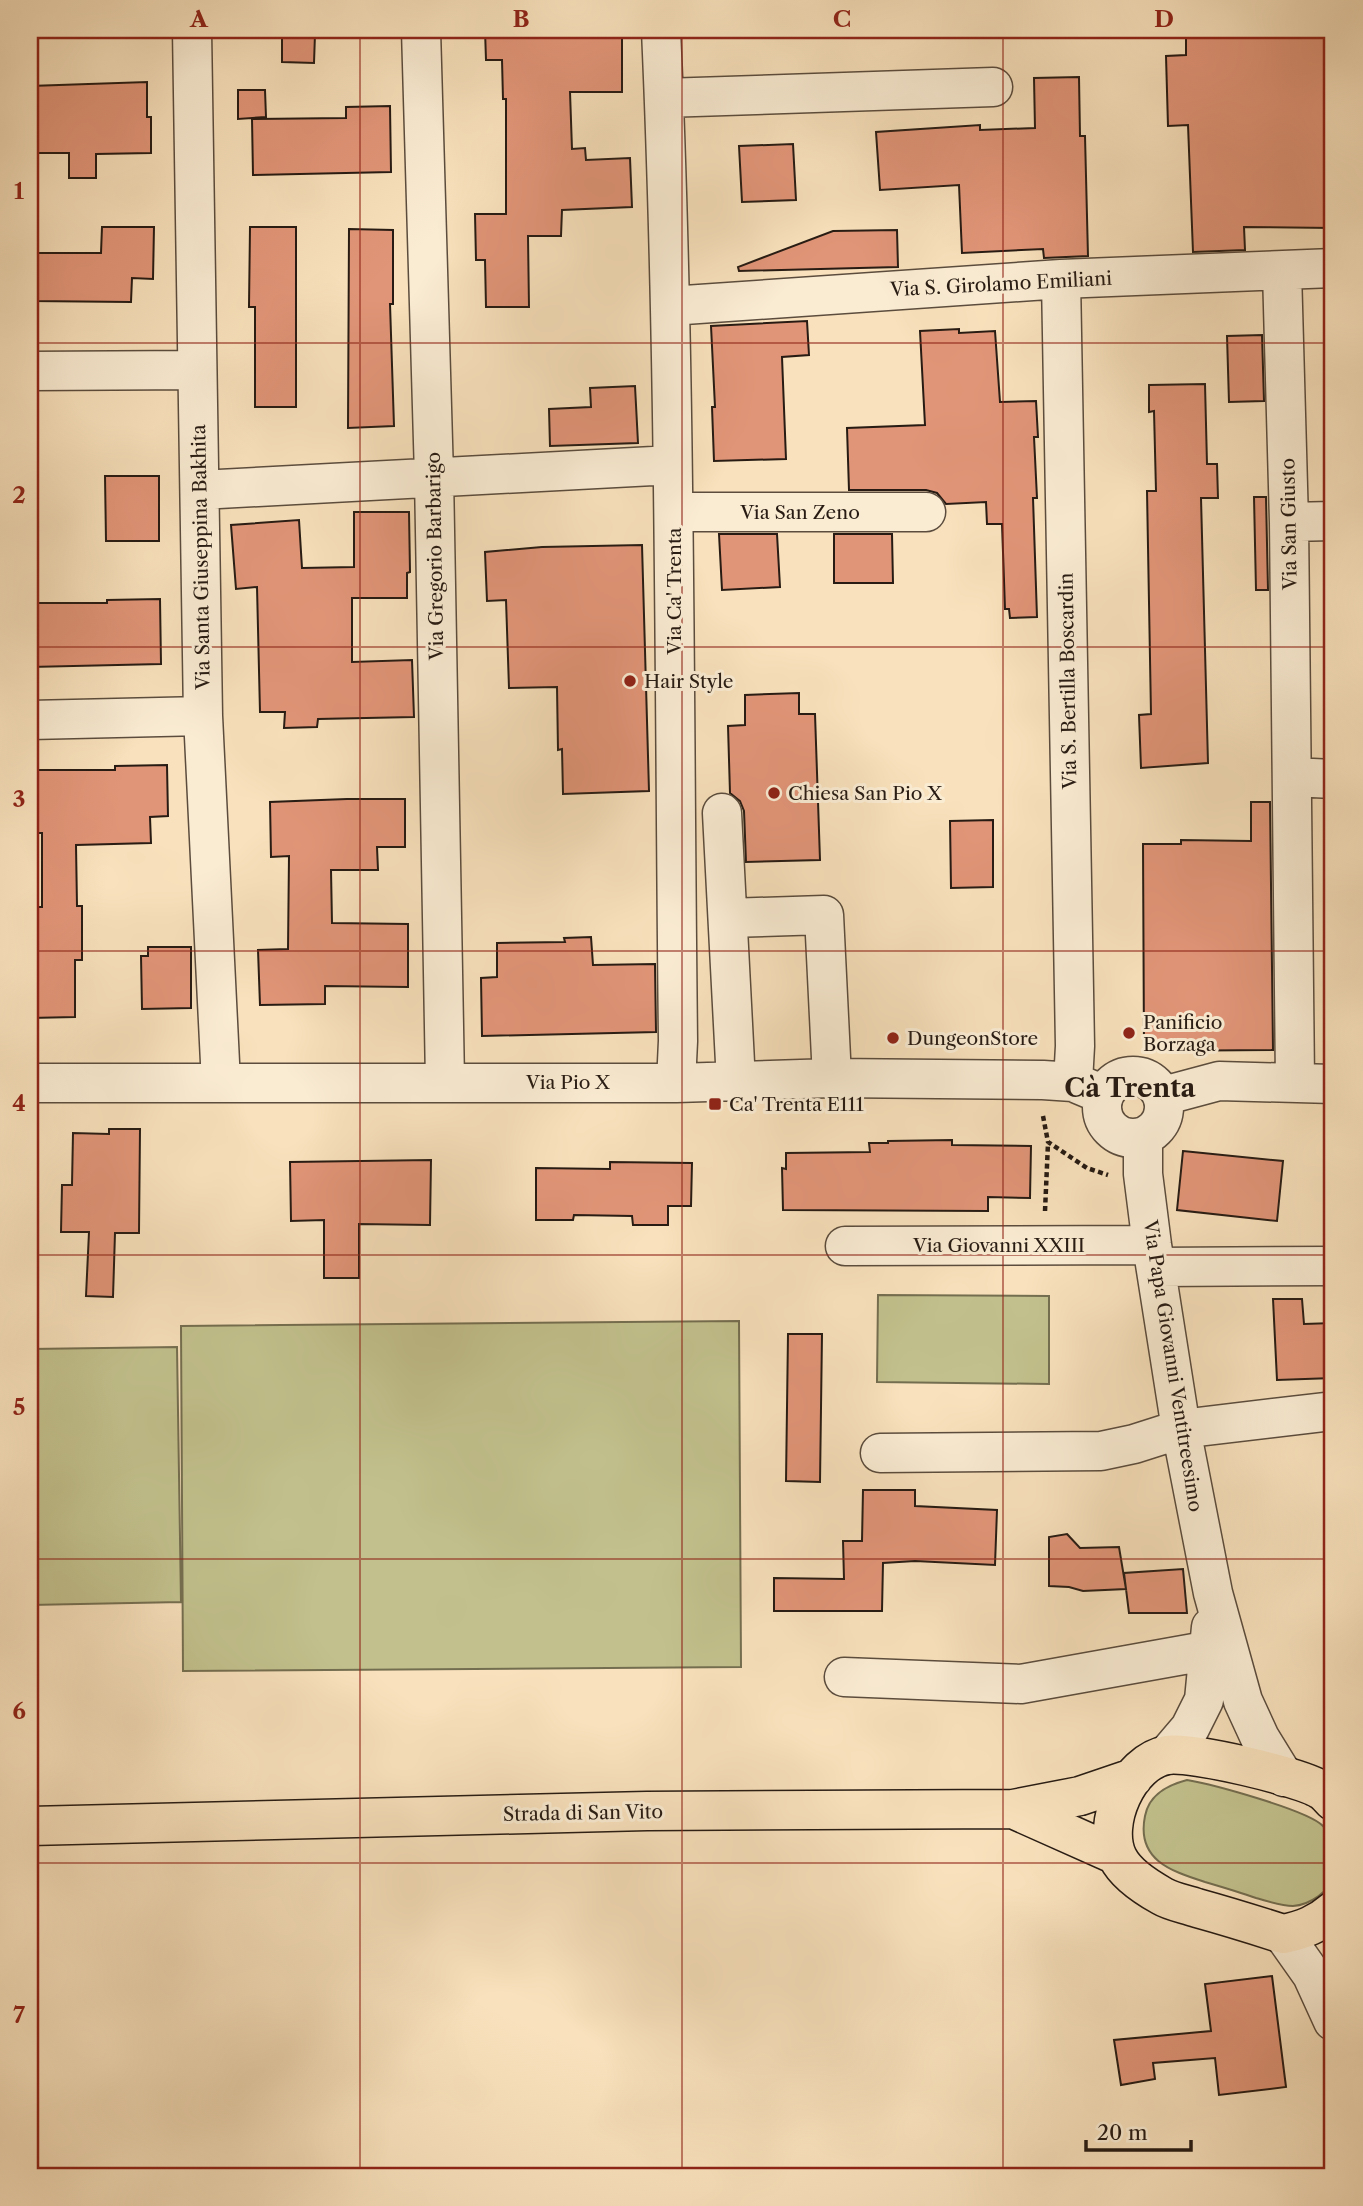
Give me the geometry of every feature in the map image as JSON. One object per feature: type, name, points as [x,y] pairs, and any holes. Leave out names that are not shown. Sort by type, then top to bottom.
[{"type":"main road","points":[[1167,1755],[1206,1756],[1284,1777],[1329,1794]]},
{"type":"main road","name":"Via Papa Giovanni Ventitreesimo","points":[[1116,1855],[1113,1827],[1118,1801],[1133,1778],[1147,1764],[1167,1755]]},
{"type":"main road","name":"Strada di San Vito","points":[[30,1826],[634,1812],[1013,1810],[1080,1796],[1133,1778]]},
{"type":"main road","points":[[1013,1810],[1116,1855],[1134,1877],[1164,1898],[1283,1934],[1302,1931],[1325,1919],[1333,1911]]},
{"type":"street","name":"Via Santa Giuseppina Bakhita","points":[[192,30],[204,716],[221,1083]]},
{"type":"street","name":"Via Gregorio Barbarigo","points":[[421,30],[434,476],[445,1082]]},
{"type":"street","name":"Via Ca' Trenta","points":[[661,30],[674,512],[678,1041],[676,1083]]},
{"type":"street","points":[[664,98],[993,87]]},
{"type":"street","name":"Via S. Girolamo Emiliani","points":[[670,306],[1061,279],[1333,268]]},
{"type":"street","name":"Via San Giusto","points":[[1282,271],[1289,522],[1295,1082]]},
{"type":"street","name":"Via S. Bertilla Boscardin","points":[[1061,279],[1074,1086]]},
{"type":"street","points":[[30,371],[197,370]]},
{"type":"street","points":[[200,490],[672,465]]},
{"type":"street","name":"Via San Zeno","points":[[674,512],[926,512]]},
{"type":"street","points":[[1289,522],[1333,521]]},
{"type":"street","points":[[30,720],[204,716]]},
{"type":"street","points":[[1292,777],[1333,779]]},
{"type":"street","points":[[722,813],[736,1082]]},
{"type":"street","points":[[728,918],[824,915],[832,1078]]},
{"type":"street","points":[[1134,1076],[1151,1082],[1163,1096],[1164,1108],[1161,1121],[1143,1156],[1114,1132],[1103,1115],[1102,1105],[1074,1086],[1134,1076]]},
{"type":"street","name":"Via Pio X","points":[[30,1083],[676,1083],[832,1078],[1074,1086]]},
{"type":"street","points":[[1163,1096],[1219,1081],[1333,1084]]},
{"type":"street","name":"Via Papa Giovanni Ventitreesimo","points":[[1143,1156],[1154,1256],[1181,1429],[1213,1593],[1243,1701],[1260,1738],[1284,1777]]},
{"type":"street","name":"Via Giovanni XXIII","points":[[845,1246],[1044,1245],[1154,1256],[1333,1266]]},
{"type":"street","points":[[880,1453],[1101,1451],[1181,1429],[1333,1411]]},
{"type":"street","name":"Via Papa Giovanni Ventitreesimo","points":[[1167,1755],[1190,1728],[1204,1700],[1211,1650],[1213,1593]]},
{"type":"street","points":[[844,1677],[1021,1684],[1211,1650]]},
{"type":"street","points":[[1283,1934],[1312,1975],[1333,2021]]},
{"type":"path","points":[[1044,1245],[1048,1142],[1042,1114],[1074,1086]]},
{"type":"path","points":[[1048,1142],[1087,1168],[1115,1177],[1143,1156]]},
{"type":"shaded area","points":[[878,1295],[1049,1296],[1049,1384],[877,1382]]},
{"type":"shaded area","points":[[739,1321],[741,1667],[183,1671],[181,1326]]},
{"type":"shaded area","points":[[177,1347],[181,1602],[30,1605],[30,1349]]},
{"type":"shaded area","points":[[1187,1780],[1280,1805],[1323,1826],[1331,1838],[1333,1850],[1333,1874],[1328,1887],[1318,1897],[1306,1903],[1284,1905],[1192,1878],[1159,1861],[1146,1843],[1144,1831],[1147,1808],[1160,1792]]},
{"type":"building","points":[[485,30],[622,30],[622,92],[570,92],[572,149],[585,148],[586,160],[630,158],[632,207],[562,210],[561,236],[528,236],[529,307],[486,307],[485,260],[476,260],[475,214],[506,214],[506,99],[503,99],[502,60],[486,60]]},
{"type":"building","points":[[1186,30],[1333,30],[1333,228],[1244,227],[1245,250],[1193,252],[1188,125],[1168,126],[1166,56],[1186,55]]},
{"type":"building","points":[[282,34],[315,34],[314,63],[282,62]]},
{"type":"building","points":[[1079,77],[1080,136],[1085,136],[1088,256],[1044,258],[1043,249],[962,253],[959,185],[880,190],[876,132],[980,125],[980,130],[1035,128],[1034,78]]},
{"type":"building","points":[[147,82],[151,153],[96,154],[96,178],[69,178],[69,153],[30,153],[30,86]]},
{"type":"building","points":[[238,90],[265,90],[266,117],[238,119]]},
{"type":"building","points":[[390,106],[391,172],[253,175],[252,119],[346,118],[346,107]]},
{"type":"building","points":[[793,144],[796,200],[742,202],[739,146]]},
{"type":"building","points":[[102,227],[154,227],[153,279],[132,278],[131,302],[30,301],[30,253],[101,253]]},
{"type":"building","points":[[250,227],[296,227],[296,407],[255,407],[255,307],[249,307]]},
{"type":"building","points":[[349,229],[393,230],[393,304],[390,304],[394,426],[348,428]]},
{"type":"building","points":[[897,230],[898,267],[739,271],[738,267],[833,231]]},
{"type":"building","points":[[807,321],[809,355],[782,357],[786,459],[714,461],[712,407],[715,407],[711,326]]},
{"type":"building","points":[[959,329],[959,333],[995,331],[1000,402],[1036,401],[1038,437],[1034,437],[1037,498],[1033,498],[1037,617],[1010,618],[1009,609],[1005,609],[1002,524],[987,524],[986,502],[946,504],[937,493],[926,490],[849,490],[847,428],[925,425],[920,331]]},
{"type":"building","points":[[1262,335],[1264,401],[1229,402],[1227,336]]},
{"type":"building","points":[[1205,384],[1207,464],[1217,464],[1218,498],[1201,498],[1208,763],[1141,768],[1139,715],[1151,714],[1147,491],[1156,491],[1154,411],[1149,412],[1149,385]]},
{"type":"building","points":[[635,386],[638,443],[550,446],[549,409],[591,407],[590,388]]},
{"type":"building","points":[[105,476],[159,476],[159,541],[106,541]]},
{"type":"building","points":[[1254,497],[1266,497],[1268,590],[1256,590]]},
{"type":"building","points":[[354,512],[409,512],[410,572],[407,573],[407,598],[352,598],[352,662],[412,660],[414,717],[318,719],[317,727],[284,728],[285,712],[260,712],[257,587],[236,589],[231,525],[299,520],[302,568],[354,567]]},
{"type":"building","points":[[719,534],[777,534],[780,587],[722,590]]},
{"type":"building","points":[[834,534],[892,534],[893,583],[834,583]]},
{"type":"building","points":[[642,545],[649,791],[563,794],[562,749],[558,750],[557,687],[509,688],[506,600],[487,601],[485,552],[542,547]]},
{"type":"building","points":[[160,599],[161,664],[30,667],[30,603],[107,603],[107,600]]},
{"type":"building","name":"Chiesa San Pio X","points":[[799,693],[799,714],[815,714],[820,860],[746,862],[744,811],[740,801],[730,793],[728,726],[745,725],[745,695]]},
{"type":"building","points":[[167,765],[168,816],[150,817],[151,843],[76,845],[77,906],[82,906],[82,960],[75,960],[75,1017],[30,1018],[30,907],[42,907],[42,833],[30,833],[30,770],[115,770],[115,766]]},
{"type":"building","points":[[405,799],[405,847],[377,847],[378,870],[331,870],[332,923],[408,924],[408,987],[325,986],[325,1004],[260,1005],[258,950],[288,949],[289,856],[271,857],[270,802]]},
{"type":"building","points":[[1251,802],[1270,802],[1273,1050],[1144,1051],[1143,844],[1181,844],[1181,840],[1251,841]]},
{"type":"building","points":[[993,820],[993,887],[951,888],[950,821]]},
{"type":"building","points":[[591,937],[593,965],[655,964],[656,1032],[482,1036],[481,978],[497,977],[497,943],[565,942],[564,938]]},
{"type":"building","points":[[148,947],[191,947],[191,1008],[142,1009],[141,956],[148,956]]},
{"type":"building","points":[[109,1129],[140,1129],[139,1233],[115,1233],[113,1297],[86,1296],[89,1232],[61,1232],[62,1185],[72,1185],[73,1133],[109,1134]]},
{"type":"building","points":[[952,1140],[952,1145],[1031,1146],[1030,1198],[988,1197],[988,1211],[783,1210],[782,1168],[786,1169],[786,1153],[870,1152],[869,1143]]},
{"type":"building","points":[[1183,1151],[1283,1161],[1277,1221],[1177,1210]]},
{"type":"building","points":[[431,1160],[430,1225],[359,1224],[359,1278],[324,1278],[324,1220],[291,1221],[290,1162]]},
{"type":"building","points":[[610,1162],[692,1163],[691,1206],[668,1206],[668,1225],[633,1225],[632,1216],[574,1215],[573,1220],[536,1220],[536,1168],[610,1169]]},
{"type":"building","points":[[1273,1299],[1302,1299],[1304,1324],[1333,1323],[1333,1378],[1277,1380]]},
{"type":"building","points":[[788,1334],[822,1334],[820,1482],[786,1481]]},
{"type":"building","points":[[863,1490],[915,1490],[915,1506],[997,1510],[995,1565],[915,1561],[883,1563],[882,1611],[774,1611],[774,1578],[844,1579],[843,1541],[862,1541]]},
{"type":"building","points":[[1067,1534],[1080,1548],[1119,1547],[1126,1589],[1083,1591],[1049,1586],[1049,1537]]},
{"type":"building","points":[[1183,1569],[1187,1613],[1129,1613],[1124,1573]]},
{"type":"building","points":[[1272,1976],[1286,2087],[1219,2095],[1215,2058],[1153,2063],[1155,2079],[1121,2085],[1114,2040],[1211,2031],[1205,1984]]},
{"type":"place","name":"Hair Style","points":[[630,681]]},
{"type":"place","name":"Chiesa San Pio X","points":[[774,793]]},
{"type":"place","name":"Panificio Borzaga","points":[[1129,1033]]},
{"type":"place","name":"DungeonStore","points":[[893,1038]]},
{"type":"place","name":"Ca' Trenta E111","points":[[715,1104]]},
{"type":"district","name":"Cà Trenta","points":[[1130,1088]]}]
